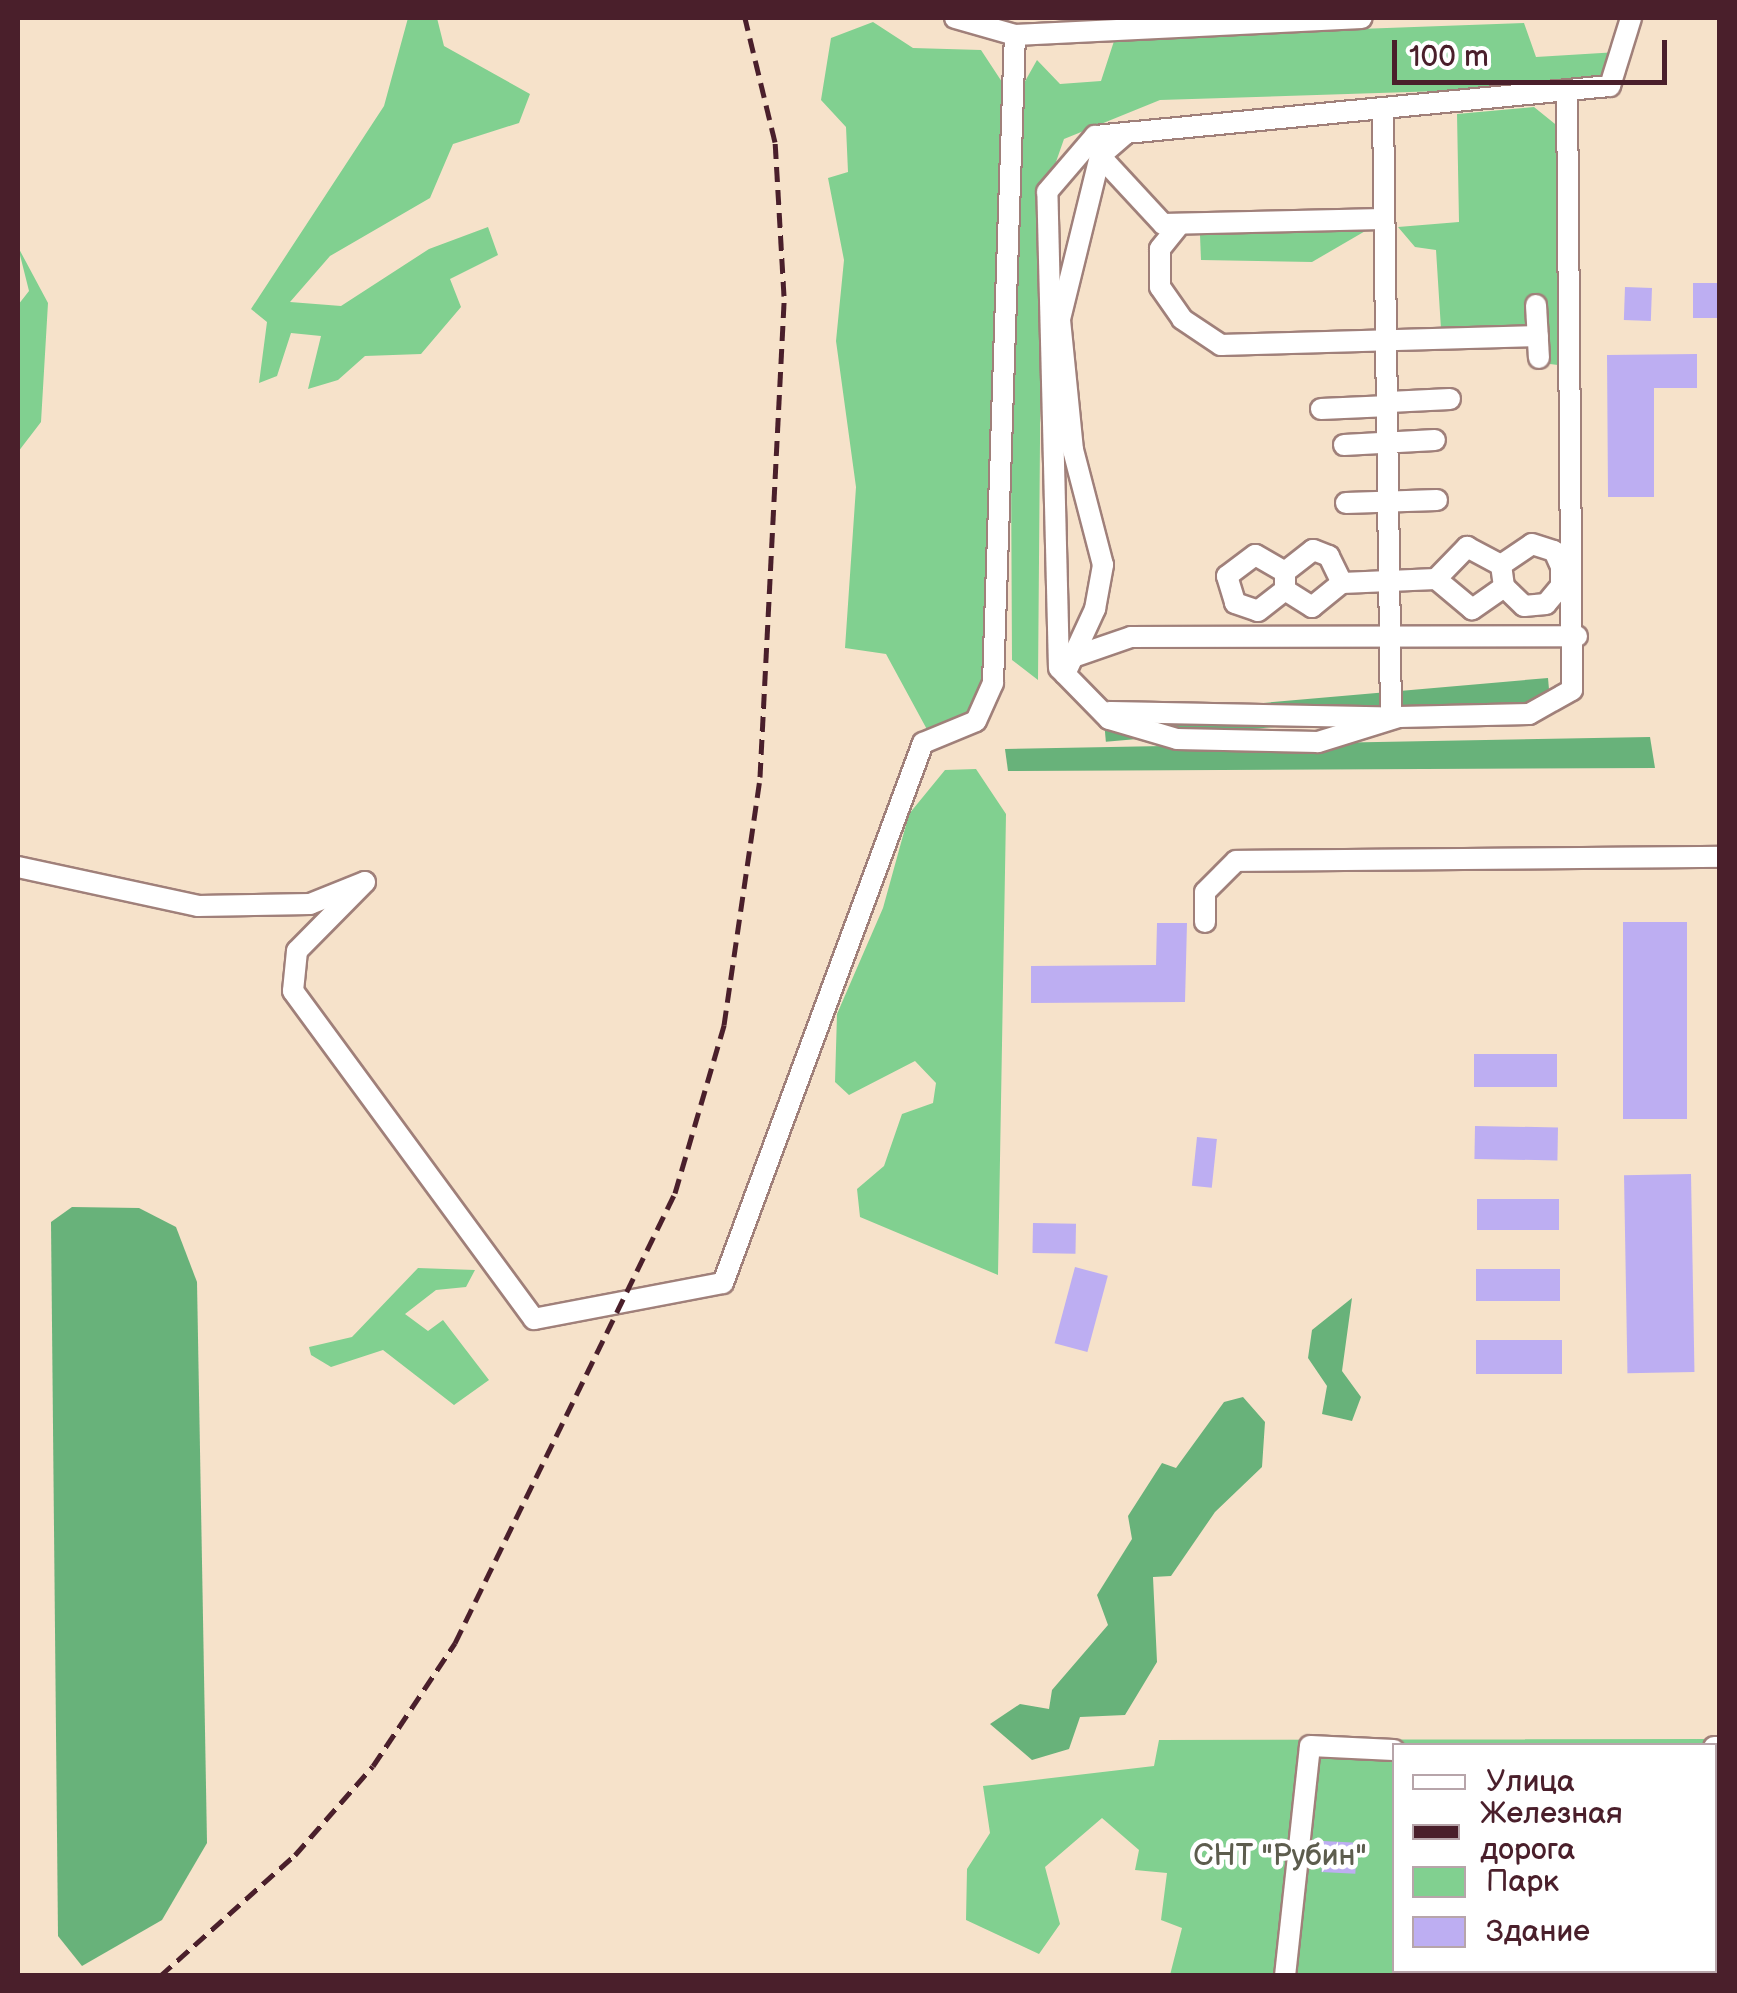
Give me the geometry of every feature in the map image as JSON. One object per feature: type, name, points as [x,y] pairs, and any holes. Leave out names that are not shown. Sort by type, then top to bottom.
[{"type":"lane","points":[[956,18],[1014,35],[1362,18]]},
{"type":"lane","points":[[1567,90],[1577,636],[1572,690],[1530,714],[1395,717],[1318,742],[1177,739],[1102,712],[1069,666],[1044,317],[1047,192],[1096,136],[1125,134],[1382,108],[1567,90],[1610,86],[1631,18]]},
{"type":"lane","points":[[18,867],[198,906],[310,904],[365,882],[297,950],[293,991],[534,1320],[722,1283],[923,743],[976,721],[993,683],[1014,35]]},
{"type":"lane","points":[[1382,108],[1395,717]]},
{"type":"lane","points":[[1069,666],[1103,565],[1073,450],[1060,318],[1100,156],[1125,134]]},
{"type":"lane","points":[[1100,156],[1137,206],[1180,224],[1384,219]]},
{"type":"lane","points":[[1180,224],[1160,249],[1160,286],[1182,320],[1221,345],[1538,336]]},
{"type":"lane","points":[[1536,306],[1539,358]]},
{"type":"lane","points":[[1320,409],[1450,399]]},
{"type":"lane","points":[[1344,445],[1436,440]]},
{"type":"lane","points":[[1346,503],[1437,500]]},
{"type":"lane","points":[[1532,544],[1554,551],[1562,567],[1561,586],[1546,604],[1524,606],[1504,587],[1501,564],[1532,544]]},
{"type":"lane","points":[[1342,583],[1329,556],[1313,550],[1285,581],[1312,607],[1342,583],[1394,584],[1436,579],[1467,547],[1501,564]]},
{"type":"lane","points":[[1436,579],[1472,608],[1504,587]]},
{"type":"lane","points":[[1069,666],[1131,637],[1577,636]]},
{"type":"lane","points":[[1205,922],[1206,892],[1236,862],[1720,856]]},
{"type":"lane","points":[[1285,1976],[1310,1746],[1392,1750]]},
{"type":"green space","points":[[408,18],[437,18],[444,46],[530,94],[519,123],[453,144],[430,198],[330,256],[290,302],[341,306],[429,249],[488,227],[498,255],[450,279],[461,307],[421,354],[365,356],[338,380],[308,389],[321,336],[291,333],[277,376],[259,383],[267,322],[251,309],[384,106]]},
{"type":"green space","points":[[873,22],[913,48],[981,50],[1004,85],[983,704],[954,734],[930,735],[886,654],[845,648],[856,487],[836,341],[844,260],[828,178],[848,172],[846,127],[821,100],[831,38]]},
{"type":"green space","points":[[1524,23],[1536,57],[1618,52],[1597,86],[1160,100],[1064,139],[1042,202],[1038,680],[1012,660],[1011,463],[1019,92],[1037,60],[1060,84],[1101,81],[1115,38]]},
{"type":"green space","points":[[1534,107],[1560,128],[1566,366],[1542,363],[1543,308],[1526,310],[1528,328],[1441,329],[1436,250],[1415,247],[1398,227],[1459,222],[1457,114]]},
{"type":"green space","points":[[1367,230],[1312,262],[1201,260],[1200,235]]},
{"type":"green space","points":[[18,247],[48,303],[41,422],[18,452],[18,305],[29,291]]},
{"type":"green space","points":[[1548,678],[1550,703],[1106,742],[1104,717]]},
{"type":"green space","points":[[1650,737],[1655,768],[1008,771],[1005,749]]},
{"type":"green space","points":[[976,769],[1006,814],[998,1275],[860,1217],[857,1189],[884,1166],[902,1114],[933,1103],[936,1083],[915,1061],[849,1095],[835,1082],[837,1014],[883,908],[909,814],[945,770]]},
{"type":"green space","points":[[72,1207],[139,1208],[176,1227],[197,1282],[207,1843],[162,1920],[82,1966],[58,1936],[51,1222]]},
{"type":"green space","points":[[418,1268],[475,1270],[466,1287],[436,1290],[405,1314],[428,1331],[443,1320],[489,1380],[454,1405],[383,1350],[331,1367],[311,1355],[309,1347],[352,1337]]},
{"type":"green space","points":[[1352,1298],[1342,1371],[1361,1397],[1352,1421],[1322,1414],[1327,1386],[1308,1358],[1312,1330]]},
{"type":"green space","points":[[1243,1397],[1265,1422],[1262,1467],[1215,1512],[1171,1576],[1153,1577],[1157,1662],[1125,1715],[1080,1717],[1069,1749],[1032,1760],[990,1724],[1020,1704],[1049,1709],[1052,1690],[1108,1625],[1097,1595],[1132,1539],[1128,1516],[1162,1463],[1176,1468],[1224,1402]]},
{"type":"green space","name":"СНТ \"Рубин\"","points":[[1719,1739],[1719,1975],[1170,1975],[1182,1928],[1161,1920],[1167,1873],[1135,1870],[1139,1850],[1102,1818],[1045,1867],[1060,1924],[1039,1954],[966,1920],[967,1869],[990,1833],[983,1786],[1154,1766],[1159,1740]]},
{"type":"building","points":[[1693,283],[1720,283],[1720,318],[1693,318]]},
{"type":"building","points":[[1625,287],[1652,288],[1651,321],[1624,320]]},
{"type":"building","points":[[1697,354],[1697,388],[1654,388],[1654,497],[1608,497],[1607,355]]},
{"type":"building","points":[[1623,922],[1687,922],[1687,1119],[1623,1119]]},
{"type":"building","points":[[1157,923],[1187,923],[1185,1002],[1031,1003],[1031,966],[1156,965]]},
{"type":"building","points":[[1474,1054],[1557,1054],[1557,1087],[1474,1087]]},
{"type":"building","points":[[1475,1126],[1558,1127],[1557,1160],[1474,1159]]},
{"type":"building","points":[[1197,1137],[1217,1139],[1212,1188],[1192,1186]]},
{"type":"building","points":[[1691,1174],[1694,1372],[1627,1373],[1624,1175]]},
{"type":"building","points":[[1477,1199],[1559,1199],[1559,1230],[1477,1230]]},
{"type":"building","points":[[1033,1223],[1076,1224],[1075,1254],[1032,1253]]},
{"type":"building","points":[[1075,1267],[1108,1276],[1087,1352],[1055,1343]]},
{"type":"building","points":[[1476,1269],[1560,1269],[1560,1301],[1476,1301]]},
{"type":"building","points":[[1476,1340],[1562,1340],[1562,1374],[1476,1374]]},
{"type":"building","points":[[1323,1841],[1357,1843],[1355,1874],[1321,1872]]},
{"type":"railway","points":[[160,1976],[295,1855],[373,1766],[455,1643],[675,1193],[724,1025],[760,777],[784,296],[775,142],[745,18]]}]
